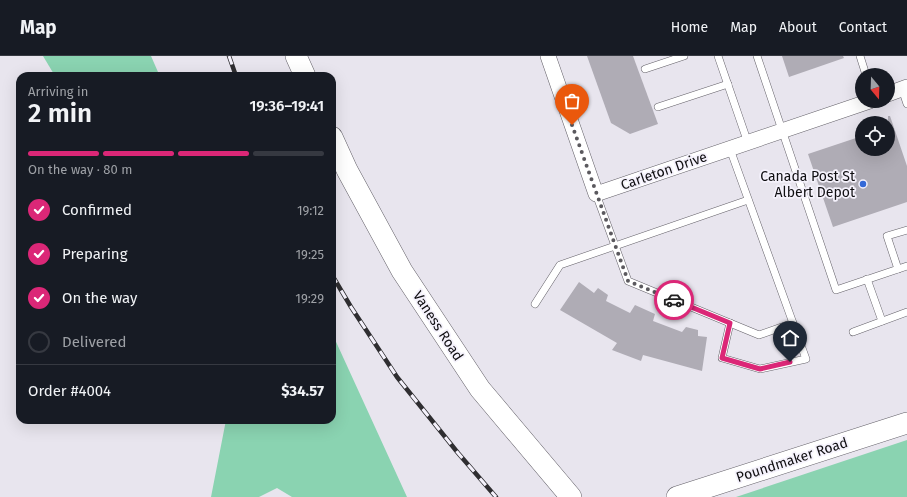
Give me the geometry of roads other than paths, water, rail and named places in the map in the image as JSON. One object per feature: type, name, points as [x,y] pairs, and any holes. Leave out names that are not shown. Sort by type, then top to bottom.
[{"type":"street","points":[[296,56],[303,72]]},
{"type":"street","points":[[548,56],[596,194]]},
{"type":"street","points":[[895,92],[905,88]]},
{"type":"street","name":"Carleton Drive","points":[[596,194],[855,106]]},
{"type":"street","name":"Vaness Road","points":[[336,146],[347,170],[402,272],[480,389],[571,497]]},
{"type":"street","name":"Poundmaker Road","points":[[677,497],[907,423]]},
{"type":"lane","points":[[645,69],[684,56]]},
{"type":"lane","points":[[718,56],[748,143]]},
{"type":"lane","points":[[757,56],[836,290],[907,266]]},
{"type":"lane","points":[[860,56],[864,68]]},
{"type":"lane","points":[[658,107],[728,84]]},
{"type":"lane","points":[[905,88],[907,104]]},
{"type":"lane","points":[[730,149],[806,359],[760,369],[722,358],[730,323]]},
{"type":"lane","points":[[596,194],[628,281],[758,335],[793,323]]},
{"type":"lane","points":[[535,304],[560,265],[748,200]]},
{"type":"lane","points":[[898,269],[887,236],[907,230]]},
{"type":"lane","points":[[868,279],[882,321]]},
{"type":"lane","points":[[853,332],[907,312]]},
{"type":"railway","points":[[229,56],[235,72]]},
{"type":"railway","points":[[336,282],[397,377],[458,453],[496,497]]},
{"type":"place","name":"Canada Post St Albert Depot","points":[[863,184]]}]
